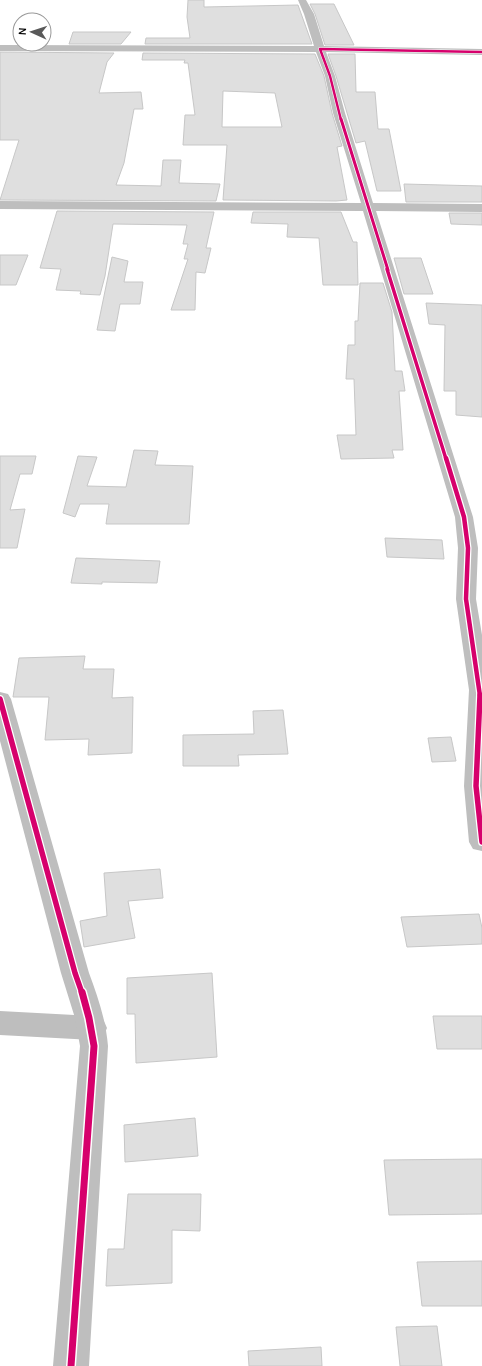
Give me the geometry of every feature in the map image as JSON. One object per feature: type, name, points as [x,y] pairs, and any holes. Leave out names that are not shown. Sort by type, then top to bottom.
[{"type":"street","points":[[302,0],[309,14],[330,76],[339,113],[368,207],[473,517],[468,548],[466,599],[480,690],[476,786],[482,842]]},
{"type":"street","points":[[0,48],[320,49],[482,52]]},
{"type":"street","points":[[0,205],[482,208]]},
{"type":"street","points":[[0,699],[74,973],[85,999],[92,1028],[94,1046],[71,1366]]},
{"type":"street","points":[[0,1023],[92,1028]]},
{"type":"building","points":[[188,0],[204,0],[204,7],[298,5],[312,44],[145,44],[146,38],[190,38],[187,17]]},
{"type":"building","points":[[310,4],[334,4],[354,45],[325,45],[315,14]]},
{"type":"building","points":[[73,32],[131,32],[121,44],[69,44]]},
{"type":"building","points":[[0,52],[114,53],[107,62],[99,93],[141,92],[143,109],[134,109],[124,163],[116,185],[161,186],[163,160],[181,160],[179,183],[220,184],[216,201],[0,200],[19,140],[0,140]]},
{"type":"building","points":[[143,53],[315,54],[324,76],[332,113],[342,146],[337,147],[347,200],[223,200],[227,145],[183,145],[185,115],[195,115],[188,63],[184,63],[185,60],[142,60]],"holes":[[[223,91],[275,93],[282,127],[222,127]]]},
{"type":"building","points":[[328,54],[355,54],[356,92],[375,92],[378,129],[389,129],[401,191],[377,191],[365,141],[356,143]]},
{"type":"building","points":[[404,184],[482,186],[482,202],[406,202]]},
{"type":"building","points":[[57,211],[214,212],[206,248],[211,248],[205,273],[196,272],[195,310],[171,310],[188,259],[184,259],[188,244],[183,244],[187,225],[113,224],[105,276],[100,295],[80,294],[81,291],[56,290],[61,269],[40,268]]},
{"type":"building","points":[[253,212],[341,212],[353,242],[357,242],[358,285],[323,285],[319,238],[287,237],[288,224],[251,223]]},
{"type":"building","points":[[449,213],[482,213],[482,225],[451,224]]},
{"type":"building","points":[[0,255],[28,255],[16,285],[0,285]]},
{"type":"building","points":[[112,257],[128,261],[124,282],[143,282],[140,304],[120,304],[115,331],[97,330]]},
{"type":"building","points":[[394,258],[421,258],[433,294],[404,294]]},
{"type":"building","points":[[360,283],[383,283],[392,312],[395,371],[402,371],[405,391],[399,391],[403,450],[392,450],[394,458],[341,459],[337,435],[356,435],[354,379],[346,379],[348,345],[355,345],[355,321],[358,321]]},
{"type":"building","points":[[426,303],[482,305],[482,417],[456,415],[456,391],[444,391],[445,325],[429,324]]},
{"type":"building","points":[[134,450],[158,451],[155,465],[193,466],[189,524],[106,524],[109,504],[80,504],[75,517],[63,513],[78,456],[97,457],[87,486],[126,487]]},
{"type":"building","points":[[0,456],[36,456],[32,474],[20,474],[10,510],[25,509],[17,548],[0,548]]},
{"type":"building","points":[[385,538],[442,540],[444,559],[387,557]]},
{"type":"building","points":[[76,558],[160,561],[157,583],[71,583]]},
{"type":"building","points":[[85,656],[83,669],[114,669],[112,698],[133,697],[132,753],[88,755],[89,739],[45,740],[49,697],[13,697],[19,658]]},
{"type":"building","points":[[283,710],[288,754],[238,755],[239,766],[183,766],[183,735],[254,734],[253,711]]},
{"type":"building","points":[[451,737],[456,761],[432,762],[428,738]]},
{"type":"building","points":[[160,869],[163,898],[128,901],[135,938],[84,947],[80,921],[107,916],[104,873]]},
{"type":"building","points":[[479,914],[482,928],[482,944],[407,947],[401,917]]},
{"type":"building","points":[[212,973],[217,1057],[136,1063],[135,1014],[127,1014],[127,978]]},
{"type":"building","points":[[433,1016],[482,1016],[482,1049],[437,1049]]},
{"type":"building","points":[[195,1118],[198,1156],[125,1162],[124,1125]]},
{"type":"building","points":[[482,1159],[482,1214],[389,1215],[384,1160]]},
{"type":"building","points":[[128,1194],[201,1194],[200,1231],[172,1230],[172,1283],[106,1286],[108,1249],[124,1249]]},
{"type":"building","points":[[482,1261],[482,1306],[422,1306],[417,1262]]},
{"type":"building","points":[[437,1326],[442,1366],[400,1366],[396,1327]]},
{"type":"building","points":[[321,1347],[322,1366],[249,1366],[248,1351]]},
{"type":"cycle path","points":[[482,52],[320,49],[330,76],[339,113],[464,517],[468,548],[466,599],[480,690],[476,786],[482,842]]},
{"type":"cycle path","points":[[0,699],[75,973],[87,1009],[93,1036],[94,1046],[71,1366]]}]
